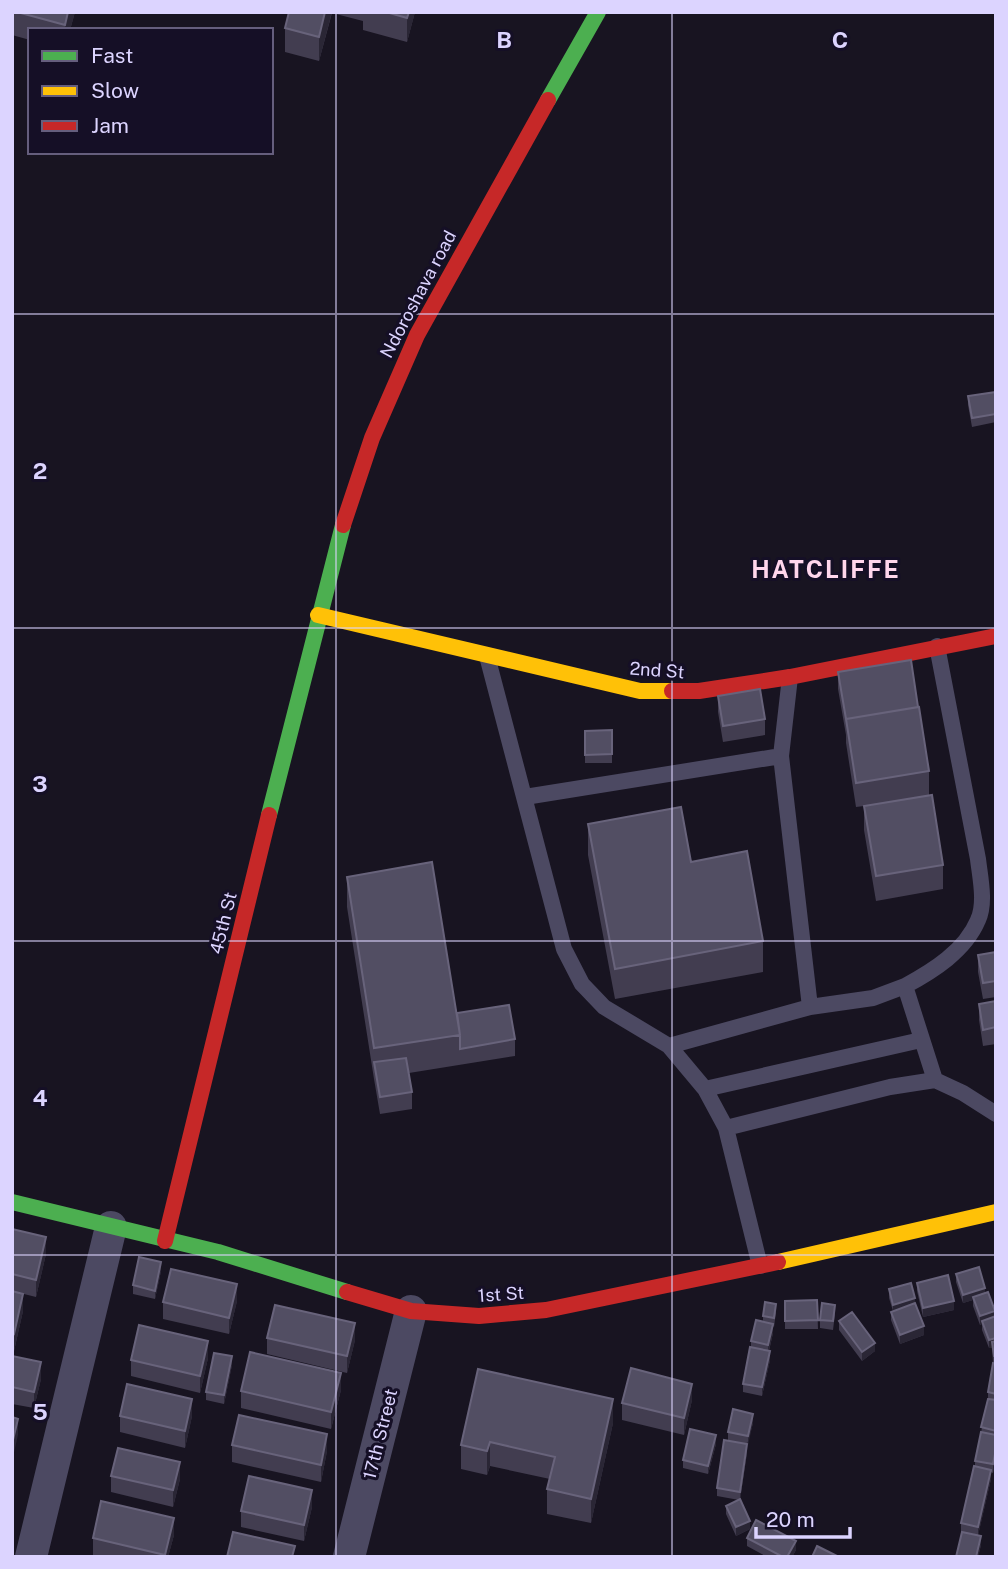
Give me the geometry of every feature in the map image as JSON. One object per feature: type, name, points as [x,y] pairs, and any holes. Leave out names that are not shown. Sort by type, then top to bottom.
[{"type":"street","name":"Ndoroshava road","points":[[318,615],[349,499],[396,377],[598,12]]},
{"type":"street","name":"2nd St","points":[[318,615],[640,691],[699,691],[790,677],[996,636]]},
{"type":"street","name":"45th St","points":[[165,1241],[318,615]]},
{"type":"street","name":"1st St","points":[[12,1202],[218,1252],[411,1311],[479,1316],[546,1310],[760,1266],[996,1212]]},
{"type":"street","points":[[31,1557],[111,1227]]},
{"type":"street","name":"17th Street","points":[[349,1557],[411,1311]]},
{"type":"lane","points":[[669,1046],[810,1007],[873,998],[905,986],[934,970],[961,945],[979,919],[981,893],[978,859],[937,646]]},
{"type":"lane","points":[[487,654],[564,949],[582,984],[604,1007],[669,1046],[705,1089],[726,1128],[760,1266]]},
{"type":"lane","points":[[790,677],[781,756],[810,1007]]},
{"type":"lane","points":[[525,797],[781,756]]},
{"type":"lane","points":[[905,986],[935,1080]]},
{"type":"lane","points":[[705,1089],[921,1040]]},
{"type":"lane","points":[[726,1128],[902,1084],[935,1080],[963,1093],[996,1114]]},
{"type":"building","points":[[17,12],[68,12],[65,25]]},
{"type":"building","points":[[289,12],[325,12],[319,37],[285,28]]},
{"type":"building","points":[[386,12],[409,12],[407,18]]},
{"type":"building","points":[[996,392],[996,414],[972,418],[968,396]]},
{"type":"building","points":[[911,660],[918,707],[846,719],[838,672]]},
{"type":"building","points":[[760,689],[765,719],[723,726],[718,696]]},
{"type":"building","points":[[919,707],[929,771],[856,783],[846,719]]},
{"type":"building","points":[[612,730],[612,754],[585,755],[585,731]]},
{"type":"building","points":[[932,795],[943,865],[876,876],[864,806]]},
{"type":"building","points":[[681,807],[691,862],[747,851],[763,941],[615,969],[588,824]]},
{"type":"building","points":[[432,862],[460,1035],[374,1048],[347,877]]},
{"type":"building","points":[[996,952],[996,981],[983,983],[978,955]]},
{"type":"building","points":[[996,1001],[996,1027],[983,1030],[979,1004]]},
{"type":"building","points":[[509,1005],[515,1039],[460,1049],[457,1013]]},
{"type":"building","points":[[406,1058],[412,1092],[380,1097],[374,1062]]},
{"type":"building","points":[[12,1229],[46,1237],[36,1280],[12,1274]]},
{"type":"building","points":[[139,1257],[161,1262],[155,1291],[133,1285]]},
{"type":"building","points":[[979,1267],[985,1288],[963,1295],[956,1274]]},
{"type":"building","points":[[171,1269],[237,1284],[229,1318],[163,1302]]},
{"type":"building","points":[[948,1275],[954,1301],[923,1308],[917,1283]]},
{"type":"building","points":[[911,1283],[915,1298],[893,1305],[889,1289]]},
{"type":"building","points":[[12,1291],[23,1294],[14,1334],[12,1333]]},
{"type":"building","points":[[988,1292],[995,1311],[980,1316],[973,1297]]},
{"type":"building","points":[[817,1300],[818,1320],[785,1321],[785,1301]]},
{"type":"building","points":[[765,1302],[776,1304],[774,1318],[763,1316]]},
{"type":"building","points":[[822,1303],[835,1305],[833,1321],[820,1320]]},
{"type":"building","points":[[915,1303],[924,1326],[900,1335],[891,1312]]},
{"type":"building","points":[[275,1305],[355,1323],[347,1356],[267,1338]]},
{"type":"building","points":[[852,1312],[875,1343],[862,1352],[839,1321]]},
{"type":"building","points":[[996,1316],[996,1338],[989,1340],[982,1321]]},
{"type":"building","points":[[756,1320],[773,1324],[768,1345],[751,1341]]},
{"type":"building","points":[[139,1325],[208,1341],[200,1376],[131,1360]]},
{"type":"building","points":[[996,1341],[996,1356],[994,1356],[992,1342]]},
{"type":"building","points":[[750,1347],[770,1351],[762,1387],[743,1384]]},
{"type":"building","points":[[250,1352],[341,1373],[331,1412],[241,1391]]},
{"type":"building","points":[[214,1353],[232,1356],[224,1395],[206,1392]]},
{"type":"building","points":[[12,1356],[41,1362],[34,1392],[12,1387]]},
{"type":"building","points":[[993,1363],[996,1364],[996,1394],[988,1392]]},
{"type":"building","points":[[631,1368],[692,1384],[684,1418],[622,1403]]},
{"type":"building","points":[[478,1369],[613,1399],[591,1499],[547,1489],[555,1457],[490,1442],[487,1451],[461,1445]]},
{"type":"building","points":[[127,1384],[192,1399],[185,1431],[120,1416]]},
{"type":"building","points":[[988,1399],[996,1400],[996,1431],[981,1427]]},
{"type":"building","points":[[733,1409],[753,1414],[748,1436],[728,1432]]},
{"type":"building","points":[[239,1415],[327,1434],[321,1465],[232,1445]]},
{"type":"building","points":[[12,1417],[18,1419],[12,1444]]},
{"type":"building","points":[[690,1429],[716,1435],[708,1466],[683,1460]]},
{"type":"building","points":[[981,1432],[996,1435],[993,1464],[975,1461]]},
{"type":"building","points":[[724,1440],[747,1444],[740,1492],[717,1488]]},
{"type":"building","points":[[118,1448],[180,1462],[173,1490],[111,1476]]},
{"type":"building","points":[[974,1466],[991,1470],[978,1527],[961,1523]]},
{"type":"building","points":[[249,1476],[312,1490],[304,1525],[241,1511]]},
{"type":"building","points":[[740,1499],[750,1521],[736,1527],[726,1506]]},
{"type":"building","points":[[101,1501],[174,1518],[165,1555],[93,1538]]},
{"type":"building","points":[[756,1520],[796,1541],[787,1557],[747,1538]]},
{"type":"building","points":[[233,1532],[295,1546],[292,1557],[227,1557]]},
{"type":"building","points":[[962,1532],[981,1536],[976,1557],[956,1557]]},
{"type":"building","points":[[817,1546],[839,1557],[812,1557]]},
{"type":"traffic: fast","points":[[548,100],[598,12]]},
{"type":"traffic: fast","points":[[269,815],[343,525]]},
{"type":"traffic: fast","points":[[12,1202],[218,1252],[347,1292]]},
{"type":"traffic: slow","points":[[318,615],[640,691],[672,691]]},
{"type":"traffic: slow","points":[[778,1262],[996,1212]]},
{"type":"traffic: jam","points":[[343,525],[372,438],[417,335],[548,100]]},
{"type":"traffic: jam","points":[[672,691],[699,691],[790,677],[996,636]]},
{"type":"traffic: jam","points":[[165,1241],[269,815]]},
{"type":"traffic: jam","points":[[347,1292],[411,1311],[479,1316],[546,1310],[778,1262]]},
{"type":"district","name":"HATCLIFFE","points":[[826,569]]}]
